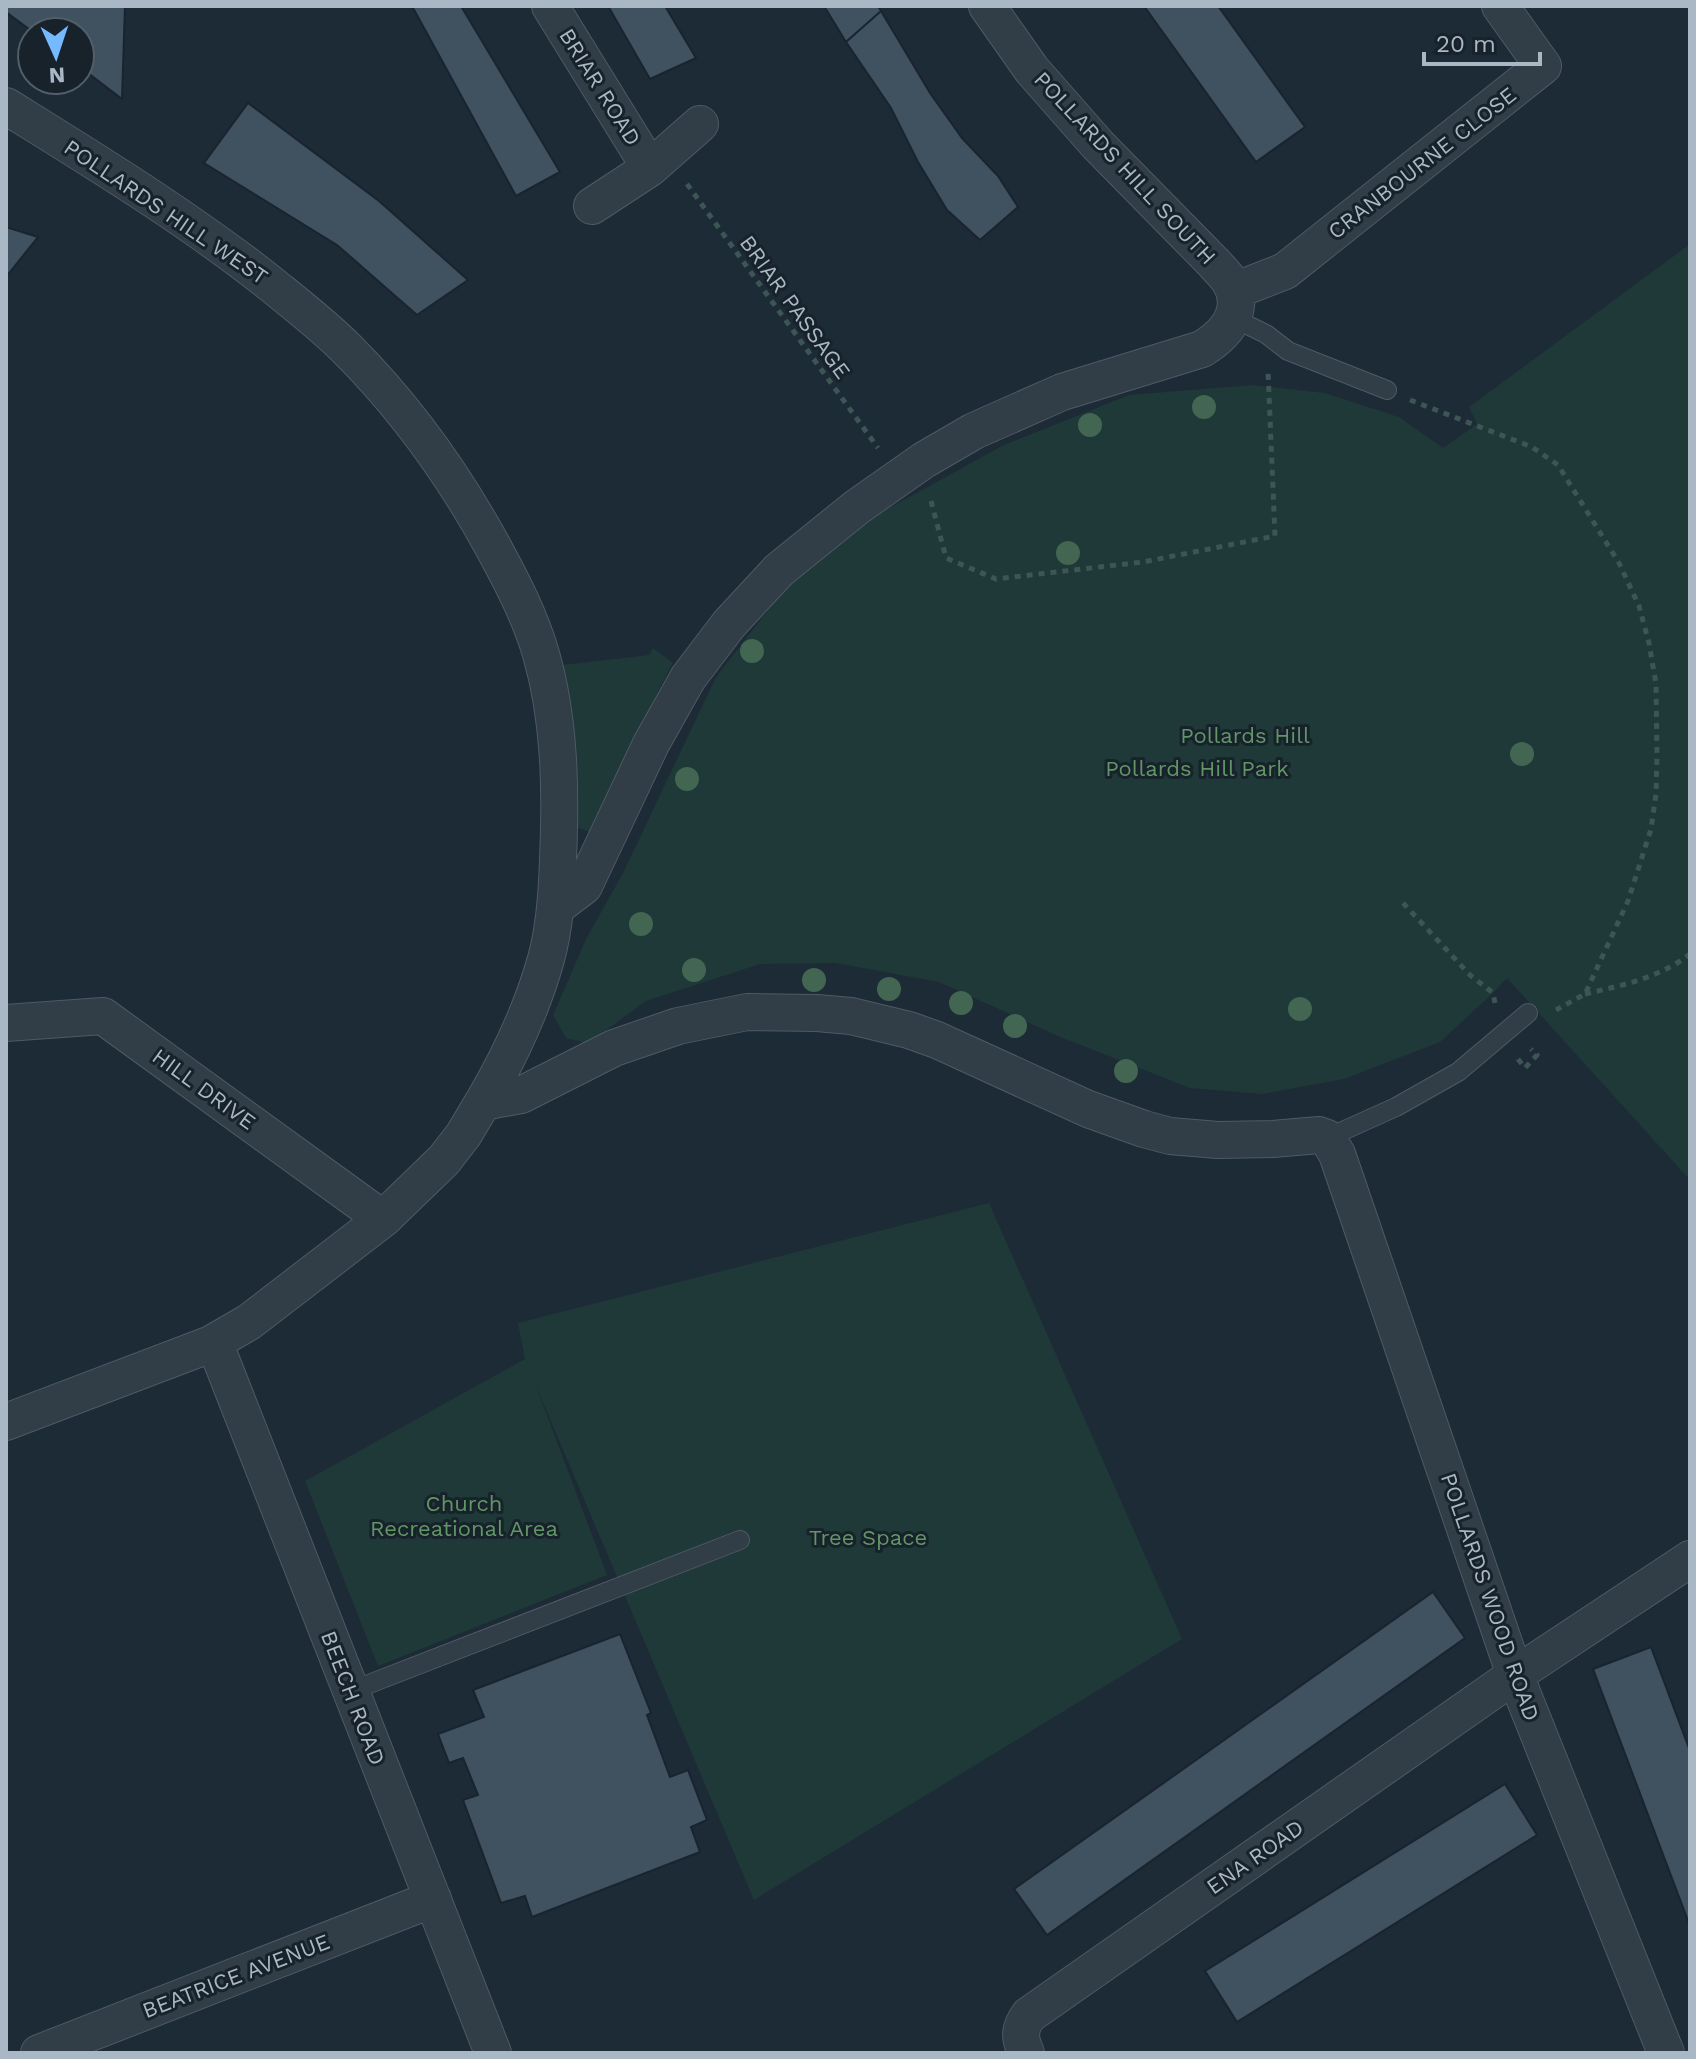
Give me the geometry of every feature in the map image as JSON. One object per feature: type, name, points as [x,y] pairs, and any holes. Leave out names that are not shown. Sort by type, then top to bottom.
[{"type":"street","name":"BRIAR ROAD","points":[[550,6],[657,161]]},
{"type":"street","name":"POLLARDS HILL SOUTH","points":[[987,6],[1032,70],[1098,145],[1231,282],[1233,305]]},
{"type":"street","name":"CRANBOURNE CLOSE","points":[[1233,305],[1285,271],[1543,66],[1500,6]]},
{"type":"street","name":"POLLARDS HILL WEST","points":[[6,106],[243,262],[303,309],[381,384],[451,476],[506,570],[530,623],[548,679],[557,741],[561,813],[555,908],[547,955],[537,988],[518,1036],[483,1102],[444,1160],[383,1219],[249,1322],[211,1344],[6,1422]]},
{"type":"street","name":"BRIAR ROAD","points":[[592,206],[657,161],[700,124]]},
{"type":"street","points":[[555,908],[584,886],[651,744],[707,651],[779,570],[857,507],[974,431],[1051,396],[1089,382],[1181,357],[1216,341],[1223,334],[1233,305]]},
{"type":"street","points":[[483,1102],[521,1095],[614,1048],[678,1026],[747,1012],[817,1013],[851,1016],[909,1030],[1119,1122],[1170,1136],[1261,1140],[1310,1134],[1327,1138]]},
{"type":"street","name":"HILL DRIVE","points":[[6,1023],[103,1016],[383,1219]]},
{"type":"street","name":"POLLARDS WOOD ROAD","points":[[1327,1138],[1337,1154],[1515,1675],[1666,2053]]},
{"type":"street","name":"BEECH ROAD","points":[[211,1344],[220,1357],[493,2053]]},
{"type":"street","name":"ENA ROAD","points":[[1026,2053],[1019,2033],[1029,2015],[1515,1675],[1690,1559]]},
{"type":"street","name":"BEATRICE AVENUE","points":[[39,2053],[433,1899]]},
{"type":"lane","points":[[1233,305],[1288,351],[1387,390]]},
{"type":"lane","points":[[1327,1138],[1458,1072],[1528,1013]]},
{"type":"lane","points":[[351,1691],[740,1540]]},
{"type":"path","name":"BRIAR PASSAGE","points":[[657,161],[834,389],[912,469]]},
{"type":"path","points":[[912,469],[927,488],[946,558],[996,579],[1143,562],[1275,536],[1266,334]]},
{"type":"path","points":[[1387,390],[1532,447],[1558,465],[1619,563],[1639,606],[1656,684],[1657,755],[1651,829],[1628,901],[1585,994]]},
{"type":"path","points":[[1403,903],[1470,975],[1493,993],[1502,1036],[1525,1068],[1537,1055],[1524,1042]]},
{"type":"path","points":[[1547,1019],[1558,1008],[1585,994],[1636,982],[1690,954]]},
{"type":"green space","name":"Pollards Hill","points":[[1690,244],[1690,1180],[1507,978],[1440,1042],[1344,1079],[1262,1094],[1190,1088],[1058,1036],[939,982],[836,963],[760,964],[646,1001],[585,1043],[566,1038],[553,1015],[586,939],[623,873],[716,677],[790,582],[878,514],[1004,445],[1129,395],[1252,385],[1325,393],[1399,417],[1443,448],[1477,424],[1469,407]]},
{"type":"green space","points":[[653,648],[673,663],[590,832],[578,828],[571,704],[562,665],[649,655]]},
{"type":"green space","name":"Tree Space","points":[[989,1203],[1182,1639],[754,1900],[536,1386],[607,1575],[378,1666],[305,1481],[525,1359],[518,1323]]},
{"type":"building","points":[[6,6],[125,6],[122,99],[96,79],[96,16],[16,16],[16,19],[6,12]]},
{"type":"building","points":[[412,6],[461,6],[560,172],[516,196]]},
{"type":"building","points":[[608,6],[665,6],[696,58],[650,79]]},
{"type":"building","points":[[824,6],[878,6],[881,11],[846,42]]},
{"type":"building","points":[[1144,6],[1218,6],[1305,127],[1256,162]]},
{"type":"building","points":[[881,11],[930,93],[962,138],[998,176],[1018,207],[980,240],[947,210],[891,108],[846,42]]},
{"type":"building","points":[[248,103],[379,201],[468,280],[417,315],[337,245],[204,163]]},
{"type":"building","points":[[6,227],[38,237],[6,277]]},
{"type":"building","points":[[1433,1592],[1465,1638],[1047,1935],[1014,1889]]},
{"type":"building","points":[[620,1634],[651,1713],[647,1715],[670,1777],[688,1770],[707,1820],[691,1827],[700,1852],[532,1917],[525,1896],[501,1903],[463,1800],[478,1795],[463,1758],[449,1763],[438,1734],[484,1717],[473,1690]]},
{"type":"building","points":[[1651,1647],[1690,1751],[1690,1926],[1593,1669]]},
{"type":"building","points":[[1505,1784],[1537,1835],[1237,2022],[1205,1971]]},
{"type":"park label","name":"Pollards Hill Park","points":[[1197,768]]},
{"type":"park label","name":"Church Recreational Area","points":[[464,1516]]}]
